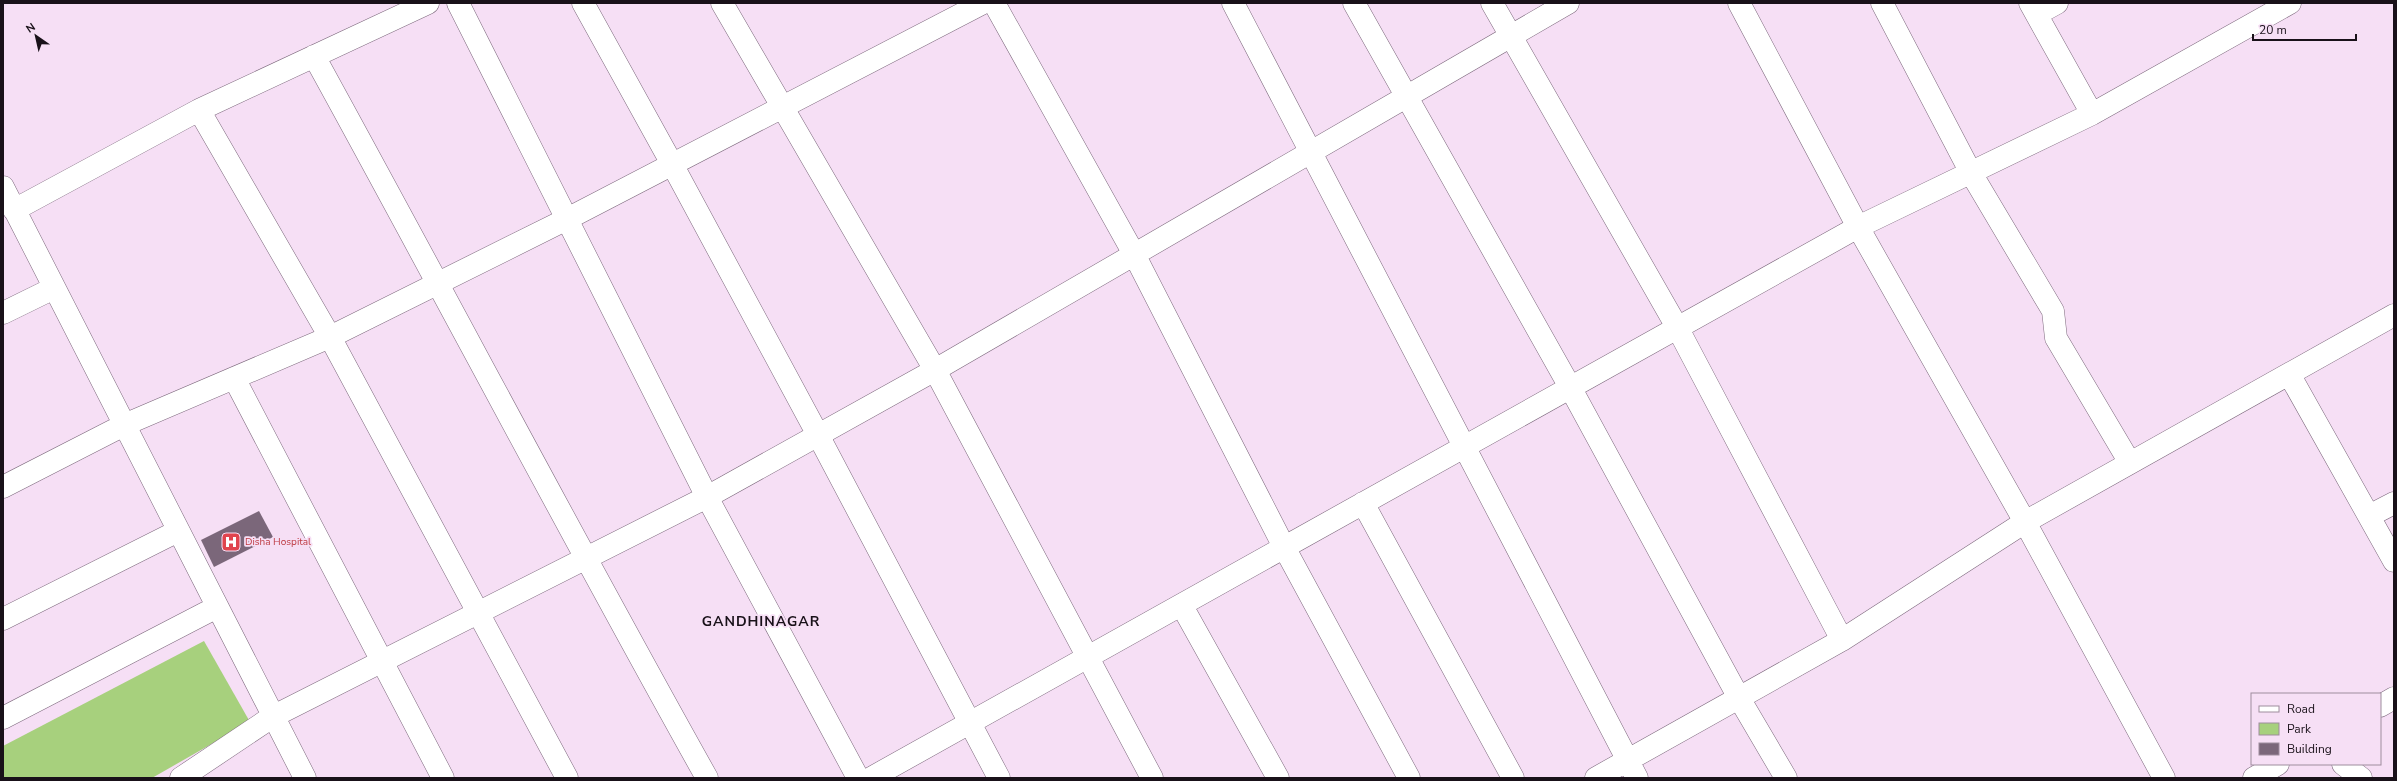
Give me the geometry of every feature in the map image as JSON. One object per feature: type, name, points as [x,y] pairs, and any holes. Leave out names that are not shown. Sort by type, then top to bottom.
[{"type":"street","points":[[14,210],[199,110],[428,3]]},
{"type":"street","points":[[458,3],[707,497],[858,778]]},
{"type":"street","points":[[583,3],[672,164],[818,435],[999,778]]},
{"type":"street","points":[[722,3],[935,370],[1152,778]]},
{"type":"street","points":[[3,487],[124,424],[330,337],[567,219],[781,106],[983,3]]},
{"type":"street","points":[[994,3],[1134,254],[1284,547],[1409,778]]},
{"type":"street","points":[[1233,3],[1632,770]]},
{"type":"street","points":[[1354,3],[1570,387],[1739,698],[1786,778]]},
{"type":"street","points":[[1492,3],[1510,37],[1677,327],[1842,640]]},
{"type":"street","points":[[181,778],[272,717],[707,497],[935,370],[1568,3]]},
{"type":"street","points":[[1739,3],[1858,227],[2025,522],[2164,778]]},
{"type":"street","points":[[1882,3],[1971,173],[2053,311],[2056,338],[2130,463]]},
{"type":"street","points":[[2057,3],[2033,9],[2092,114]]},
{"type":"street","points":[[872,778],[1087,656],[1182,606],[1464,446],[1858,227],[2092,114],[2290,3]]},
{"type":"street","points":[[314,56],[438,283],[584,558],[707,778]]},
{"type":"street","points":[[199,110],[330,337],[567,778]]},
{"type":"street","points":[[3,187],[272,717],[305,778]]},
{"type":"street","points":[[3,313],[54,288]]},
{"type":"street","points":[[1596,778],[1632,770],[1739,698],[1842,640],[2025,522],[2394,315]]},
{"type":"street","points":[[2289,374],[2394,561]]},
{"type":"street","points":[[234,378],[443,778]]},
{"type":"street","points":[[1363,503],[1513,778]]},
{"type":"street","points":[[2369,516],[2394,503]]},
{"type":"street","points":[[3,619],[178,531]]},
{"type":"street","points":[[1182,606],[1278,778]]},
{"type":"street","points":[[3,718],[217,607]]},
{"type":"street","points":[[2381,705],[2394,698]]},
{"type":"street","points":[[2254,778],[2276,765]]},
{"type":"street","points":[[2344,765],[2361,778]]},
{"type":"green space","points":[[204,641],[250,722],[152,778],[3,778],[3,746]]},
{"type":"building","points":[[259,511],[273,537],[214,567],[201,540]]},
{"type":"place","name":"Disha Hospital","points":[[231,542]]},
{"type":"district","name":"GANDHINAGAR","points":[[761,621]]}]
